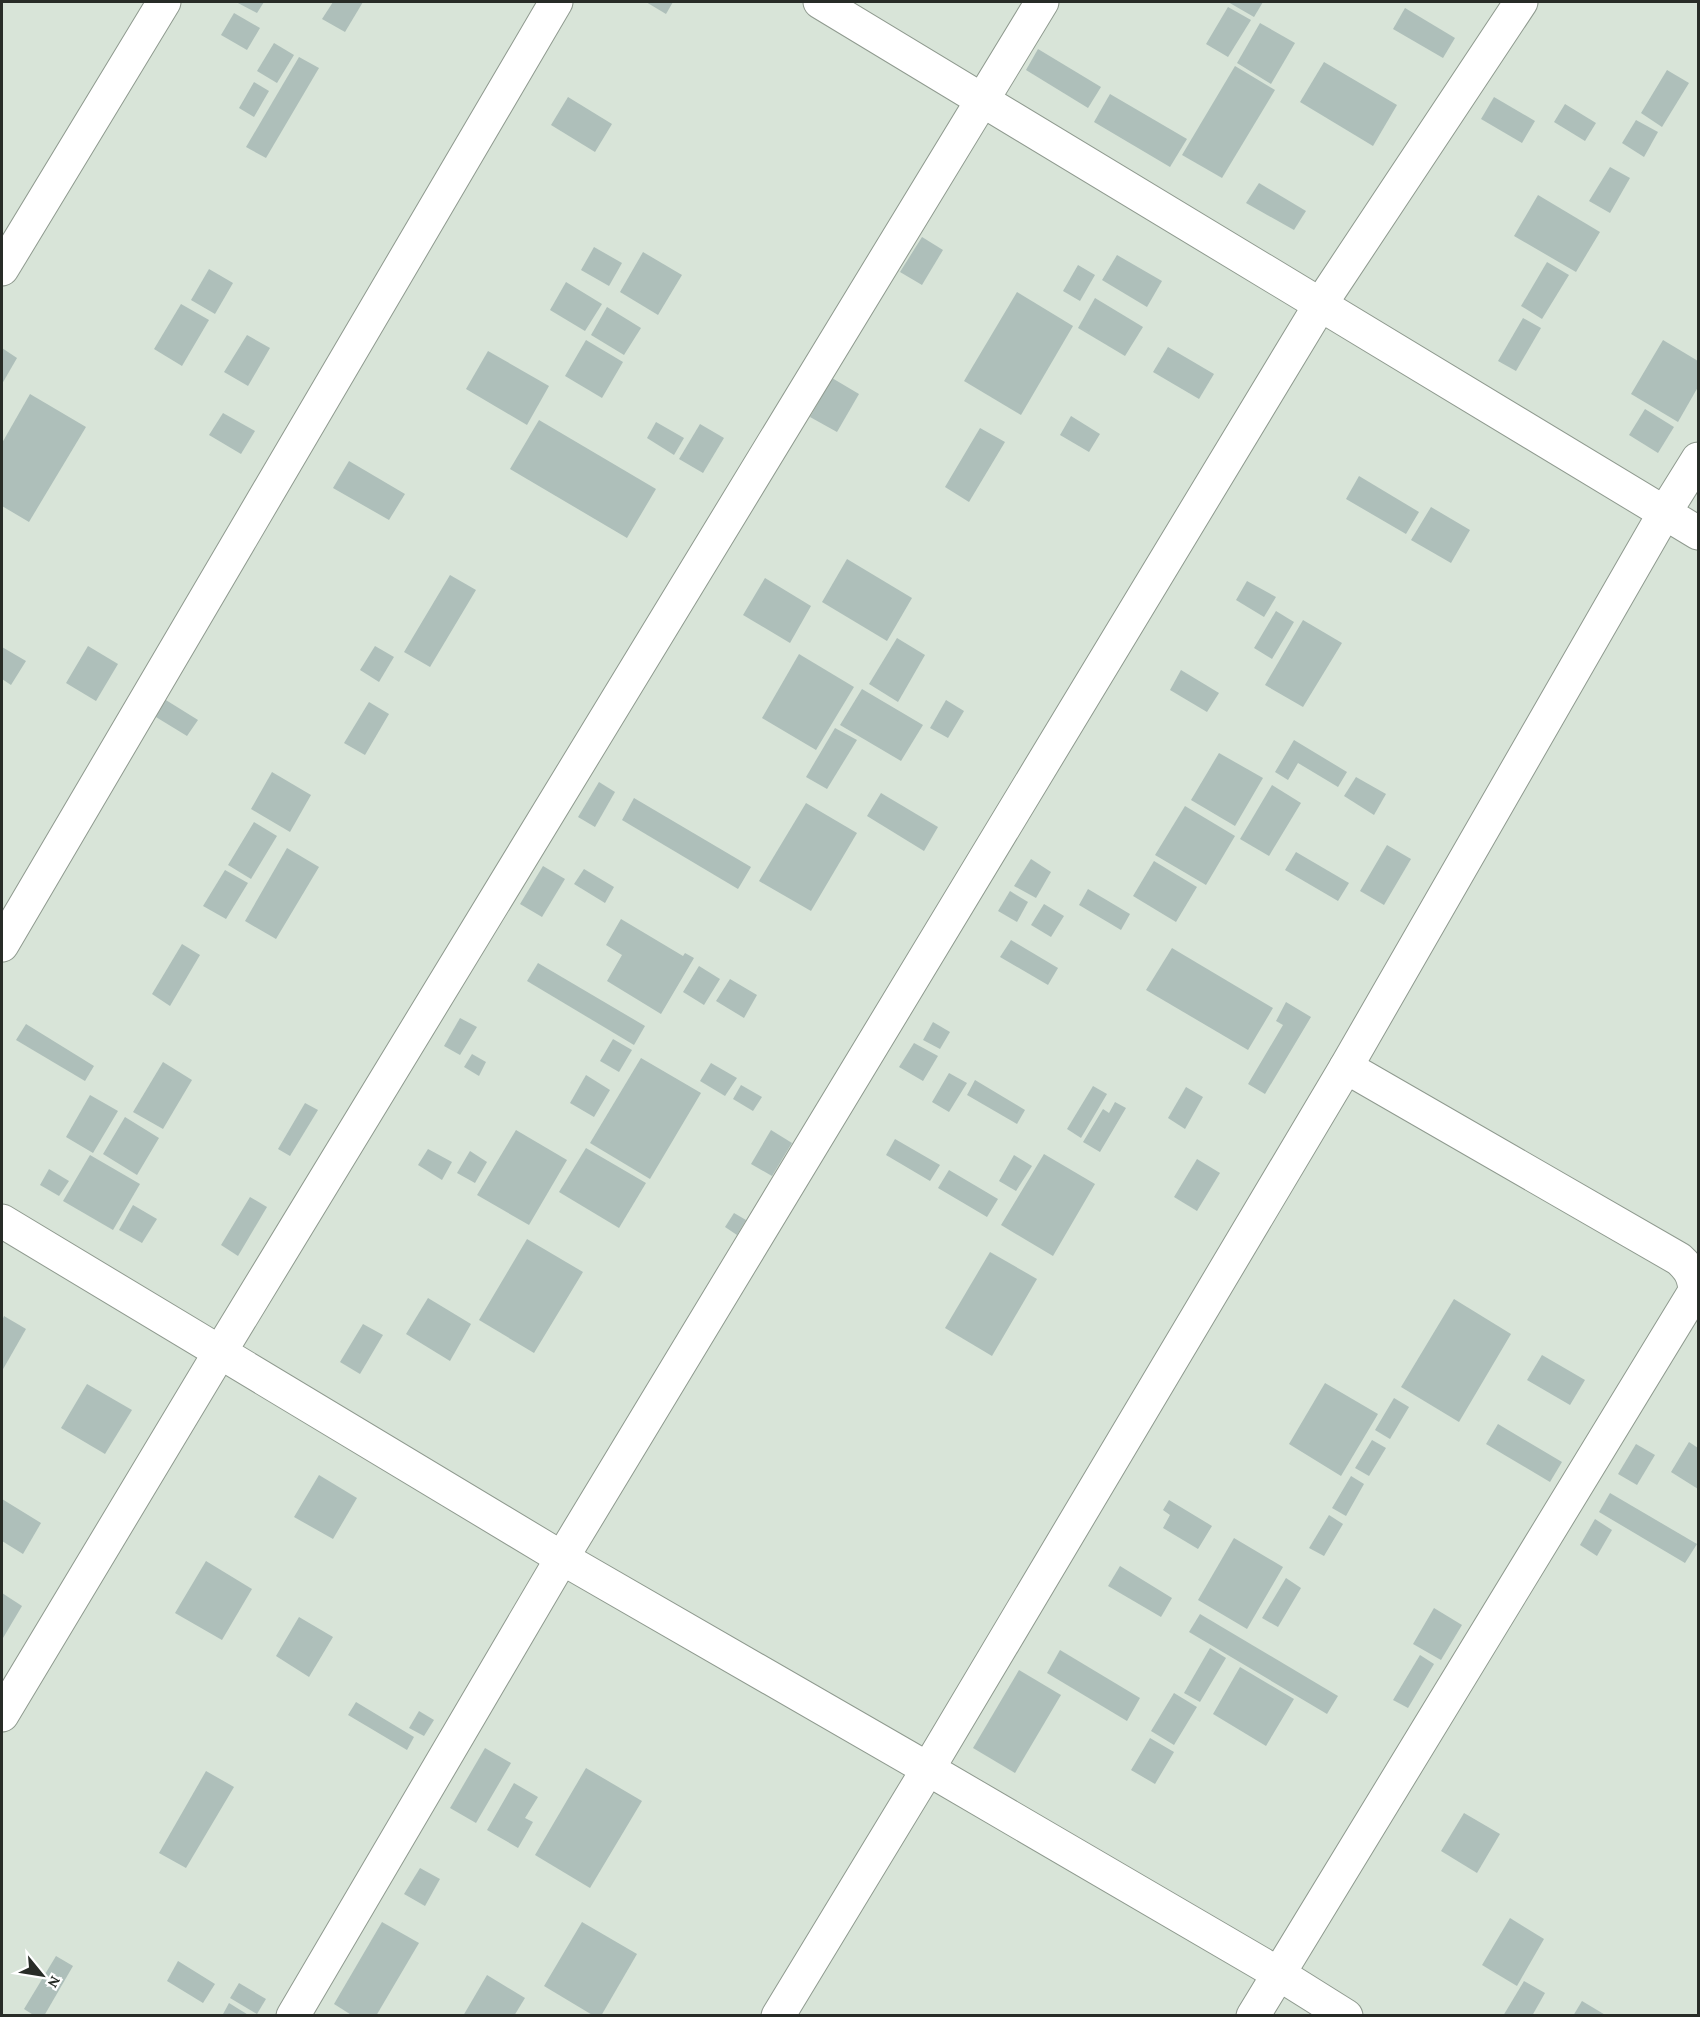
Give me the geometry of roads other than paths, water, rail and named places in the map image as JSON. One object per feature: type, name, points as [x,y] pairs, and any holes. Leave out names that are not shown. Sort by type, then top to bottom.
[{"type":"street","points":[[2,945],[556,2]]},
{"type":"street","points":[[820,2],[1698,532]]},
{"type":"street","points":[[2,1716],[220,1352],[1042,2]]},
{"type":"street","points":[[293,2016],[562,1558],[1320,305],[1521,2]]},
{"type":"street","points":[[2,269],[151,6]]},
{"type":"street","points":[[778,2016],[928,1769],[1346,1067],[1665,512],[1698,459]]},
{"type":"street","points":[[1253,2016],[1695,1292],[1694,1280],[1689,1268],[1679,1259],[1346,1067]]},
{"type":"street","points":[[2,1221],[562,1558],[1279,1974],[1346,2016]]}]
